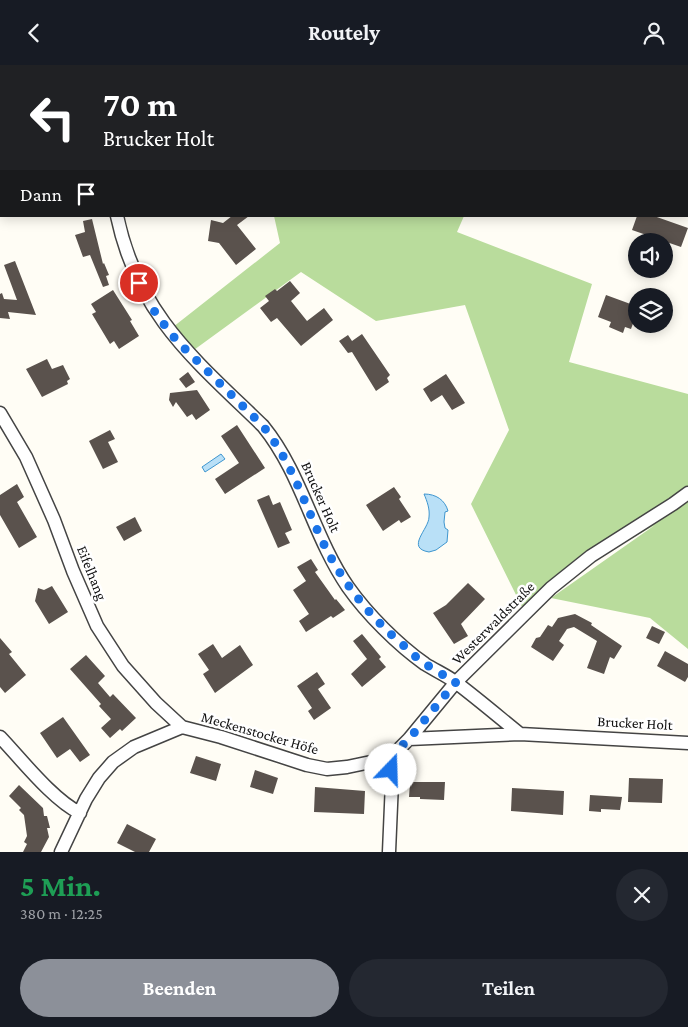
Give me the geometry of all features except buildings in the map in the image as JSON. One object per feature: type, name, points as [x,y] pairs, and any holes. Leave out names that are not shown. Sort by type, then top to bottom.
[{"type":"street","name":"Brucker Holt","points":[[117,217],[129,259],[139,283],[156,314],[177,341],[274,439],[292,470],[328,553],[348,587],[381,626],[425,664],[456,682],[520,734]]},
{"type":"street","name":"Eifelhang","points":[[0,413],[26,457],[97,626],[123,666],[156,703],[182,727]]},
{"type":"street","name":"Westerwaldstraße","points":[[390,757],[409,739],[456,682],[528,609],[568,573],[688,493]]},
{"type":"street","name":"Meckenstocker Höfe","points":[[61,852],[99,778],[113,762],[134,747],[182,727],[221,737],[307,765],[327,769],[347,767],[390,757]]},
{"type":"street","name":"Brucker Holt","points":[[409,739],[520,734],[688,743]]},
{"type":"street","points":[[0,737],[57,797],[70,808],[80,813]]},
{"type":"street","points":[[389,852],[392,782],[390,757]]},
{"type":"green space","points":[[274,217],[464,217],[457,232],[592,284],[569,362],[688,394],[688,649],[650,618],[551,598],[655,525],[585,565],[527,617],[471,504],[509,430],[465,305],[376,321],[301,272],[187,355],[173,327],[280,243]]},
{"type":"water","points":[[221,454],[225,459],[205,472],[202,467]]},
{"type":"water","points":[[424,494],[439,498],[445,504],[448,511],[445,512],[444,522],[445,528],[448,530],[447,542],[436,550],[429,552],[422,550],[418,542],[429,517],[429,508]]},
{"type":"route","points":[[139,283],[156,314],[177,341],[274,439],[292,470],[328,553],[358,600],[381,626],[425,664],[456,682],[409,739],[390,757],[391,770]]}]
